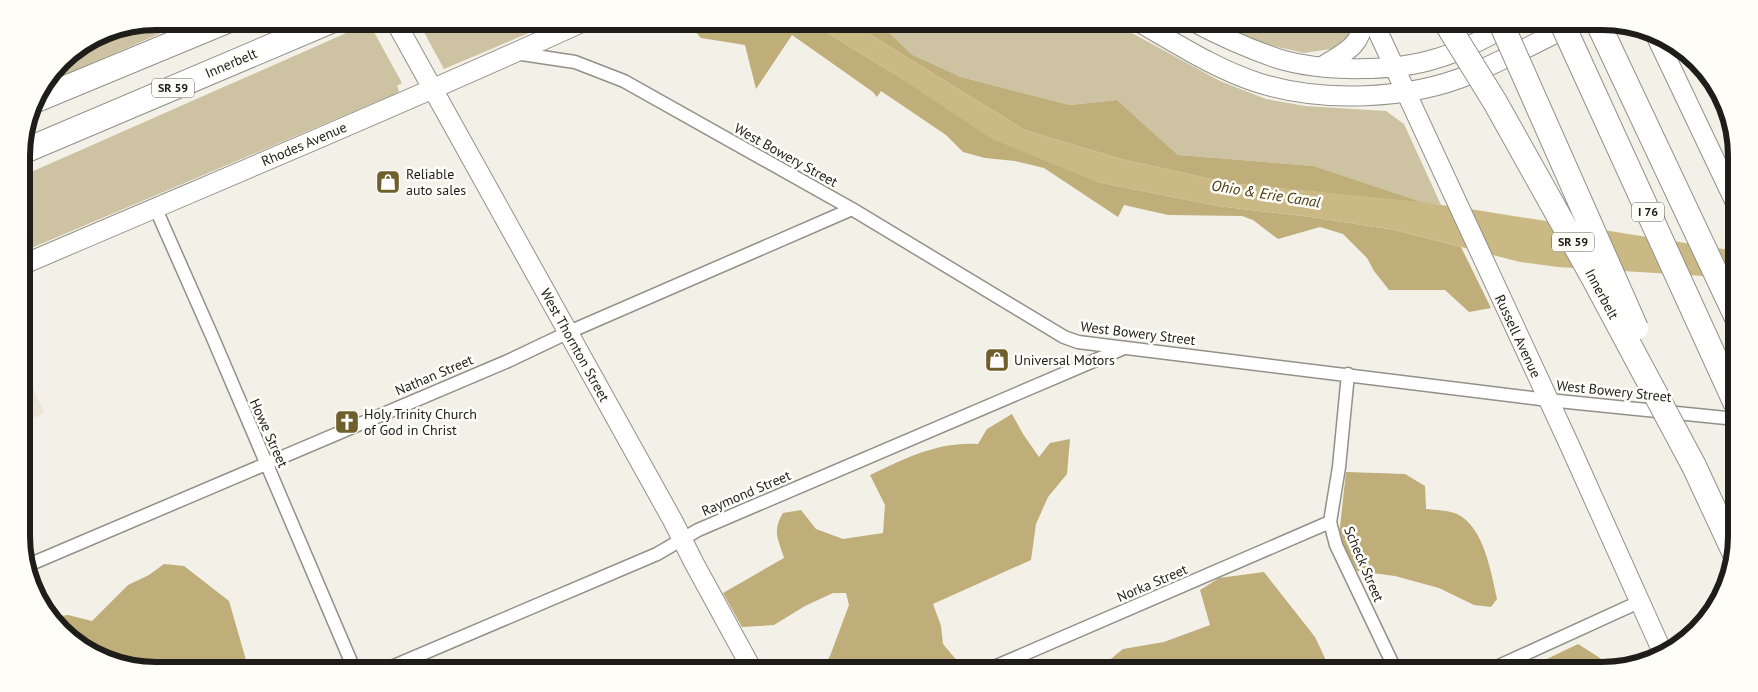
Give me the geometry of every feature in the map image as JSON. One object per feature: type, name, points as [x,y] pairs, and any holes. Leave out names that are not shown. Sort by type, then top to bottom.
[{"type":"highway","points":[[45,96],[205,30]]},
{"type":"highway","name":"Innerbelt","points":[[30,149],[309,30]]},
{"type":"highway","name":"Innerbelt","points":[[1451,30],[1495,102],[1594,279],[1694,466]]},
{"type":"highway","points":[[1504,30],[1629,311],[1694,466],[1728,539]]},
{"type":"highway","name":"I 76","points":[[1565,30],[1728,386]]},
{"type":"highway","points":[[1601,30],[1728,299]]},
{"type":"main road","name":"West Thornton Street","points":[[399,30],[569,332],[748,662]]},
{"type":"main road","name":"Rhodes Avenue","points":[[30,262],[434,89],[565,30]]},
{"type":"main road","points":[[1153,30],[1218,66],[1272,87],[1302,93],[1343,96],[1406,92],[1431,87],[1470,74],[1561,30]]},
{"type":"main road","points":[[1210,30],[1238,44],[1273,57],[1298,63],[1354,69],[1394,67],[1439,58],[1499,30]]},
{"type":"main road","points":[[1323,66],[1349,50],[1357,42],[1362,30]]},
{"type":"main road","name":"Russell Avenue","points":[[1377,30],[1660,647]]},
{"type":"main road","points":[[1660,44],[1728,187]]},
{"type":"street","name":"West Bowery Street","points":[[515,53],[575,62],[624,80],[852,209],[1064,337],[1089,344],[1348,374],[1548,400],[1728,419]]},
{"type":"street","name":"Howe Street","points":[[156,207],[351,662]]},
{"type":"street","name":"Nathan Street","points":[[33,563],[508,360],[852,209]]},
{"type":"street","name":"Raymond Street","points":[[403,662],[657,554],[698,530],[1125,347]]},
{"type":"street","name":"Scheck Street","points":[[1348,374],[1339,467],[1330,522],[1336,545],[1392,662]]},
{"type":"street","name":"Norka Street","points":[[1006,662],[1330,522]]},
{"type":"street","points":[[1508,662],[1639,602]]},
{"type":"shaded area","points":[[168,30],[57,78],[79,56],[108,40],[132,32]]},
{"type":"shaded area","points":[[353,30],[373,30],[402,83],[397,86],[399,91],[397,93],[30,249],[30,172]]},
{"type":"shaded area","points":[[423,30],[536,30],[444,69]]},
{"type":"shaded area","points":[[694,30],[823,30],[891,72],[1097,182],[1218,206],[1311,217],[1395,230],[1461,247],[1491,308],[1469,312],[1445,290],[1389,290],[1374,271],[1367,258],[1343,234],[1320,227],[1278,239],[1253,220],[1242,216],[1168,215],[1124,205],[1118,217],[1044,168],[1015,161],[985,158],[963,152],[946,135],[881,91],[877,97],[873,92],[792,35],[756,89],[745,45],[701,38]]},
{"type":"shaded area","points":[[863,30],[887,30],[911,54],[961,77],[1070,105],[1117,100],[1178,155],[1314,166],[1425,203],[1229,183],[1121,159],[1025,130]]},
{"type":"shaded area","points":[[887,30],[1126,30],[1220,81],[1266,99],[1305,106],[1386,111],[1404,124],[1441,205],[1425,203],[1314,166],[1178,155],[1117,100],[1070,105],[961,77],[911,54]]},
{"type":"shaded area","points":[[1228,30],[1355,30],[1355,33],[1337,48],[1304,53],[1255,42]]},
{"type":"shaded area","points":[[1701,78],[1711,93],[1724,126]]},
{"type":"shaded area","points":[[30,382],[44,413],[30,419]]},
{"type":"shaded area","points":[[1012,414],[1039,457],[1050,443],[1070,439],[1067,474],[1048,497],[1036,524],[1031,560],[933,604],[941,626],[943,644],[958,662],[897,662],[892,660],[887,662],[826,662],[849,605],[846,593],[833,593],[805,606],[774,625],[742,627],[723,593],[784,558],[777,535],[778,525],[783,513],[801,510],[816,529],[843,539],[883,533],[885,505],[870,475],[909,457],[935,448],[978,444],[987,429]]},
{"type":"shaded area","points":[[1346,472],[1405,474],[1425,486],[1426,509],[1457,514],[1466,520],[1480,539],[1489,564],[1497,599],[1491,607],[1474,605],[1439,588],[1395,576],[1357,571],[1339,536]]},
{"type":"shaded area","points":[[164,564],[184,566],[229,601],[246,660],[242,662],[148,662],[132,660],[100,649],[86,641],[59,616],[68,615],[92,621],[128,585],[149,575]]},
{"type":"shaded area","points":[[1264,572],[1315,637],[1327,662],[1107,662],[1123,649],[1164,642],[1210,625],[1200,590],[1219,578]]},
{"type":"shaded area","points":[[1578,644],[1606,662],[1541,662]]},
{"type":"water","name":"Ohio & Erie Canal","points":[[823,30],[863,30],[1025,130],[1121,159],[1229,183],[1421,202],[1728,250],[1728,278],[1558,267],[1520,262],[1395,230],[1311,217],[1218,206],[1097,182],[992,139],[891,72]]},
{"type":"place","name":"Reliable auto sales","points":[[388,182]]},
{"type":"place","name":"Universal Motors","points":[[997,360]]},
{"type":"place","name":"Holy Trinity Church of God in Christ","points":[[347,422]]}]
